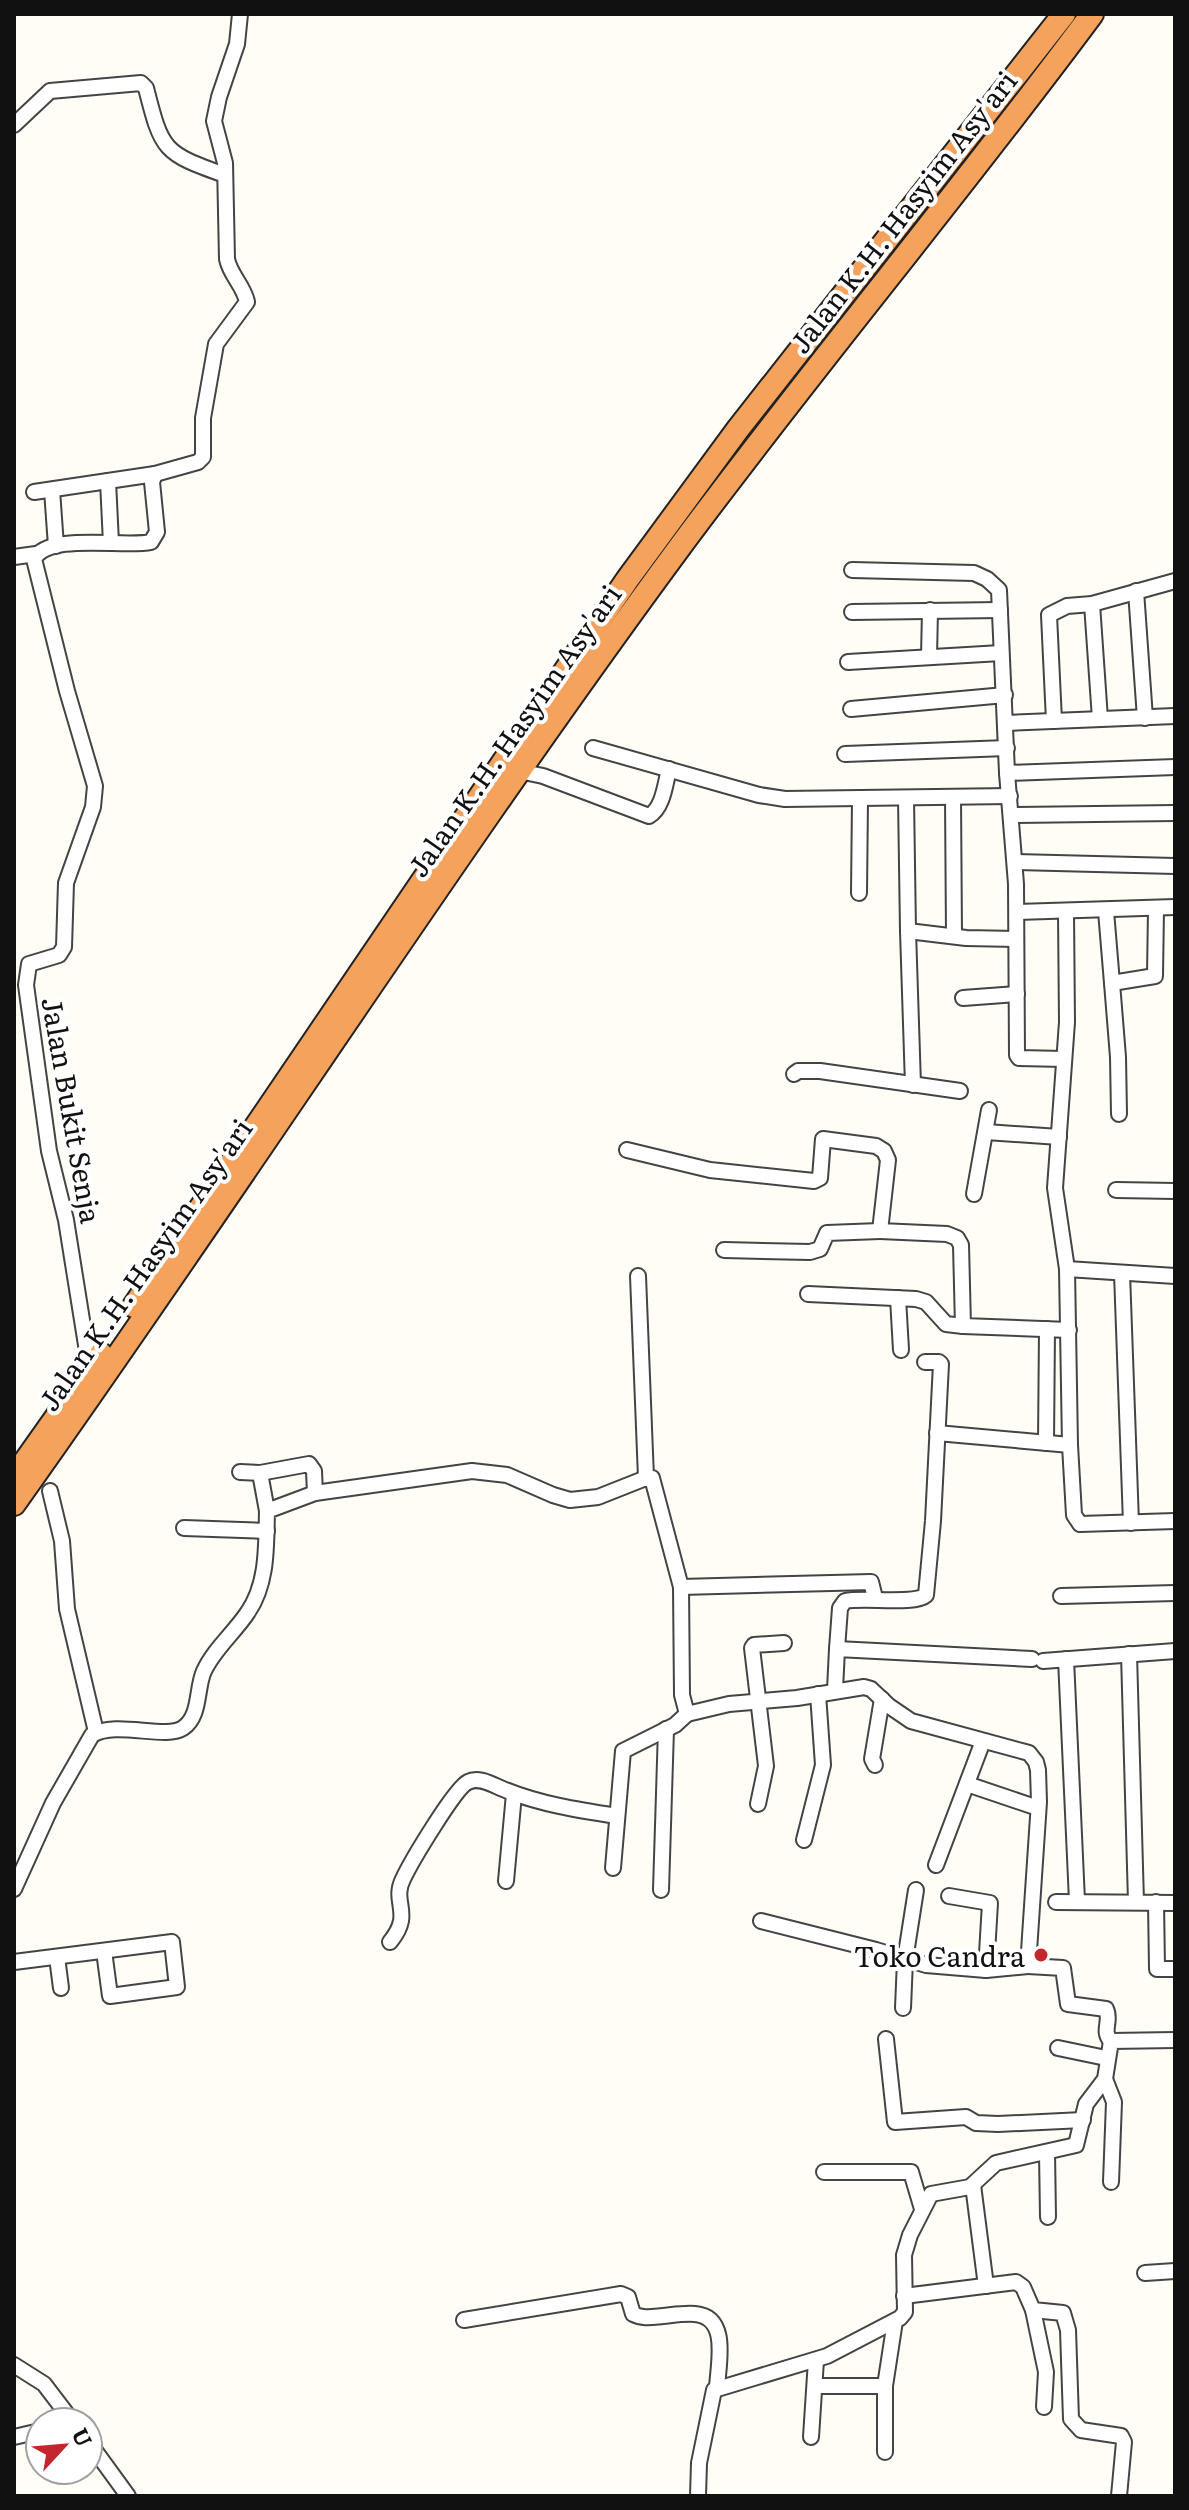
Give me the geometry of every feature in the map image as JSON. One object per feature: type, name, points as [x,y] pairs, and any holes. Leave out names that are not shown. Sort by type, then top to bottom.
[{"type":"highway","name":"Jalan K.H. Hasyim Asy'ari","points":[[14,1477],[90,1371],[627,580],[738,429],[1064,14]]},
{"type":"highway","name":"Jalan K.H. Hasyim Asy'ari","points":[[14,1504],[519,771],[681,546],[1092,14]]},
{"type":"street","points":[[34,492],[155,474],[198,462],[203,457],[203,418],[218,340],[247,302],[229,269],[227,259],[224,157],[214,121],[238,37],[240,14]]},
{"type":"street","points":[[14,125],[50,91],[141,83],[145,87],[157,130],[167,147],[186,160],[225,175]]},
{"type":"street","points":[[14,557],[36,554],[56,546],[145,544],[154,540],[157,532],[152,482],[155,474]]},
{"type":"street","points":[[108,481],[111,543]]},
{"type":"street","points":[[52,490],[56,546]]},
{"type":"street","name":"Jalan Bukit Senja","points":[[36,554],[35,565],[95,786],[90,817],[66,883],[63,952],[33,961],[26,973],[49,1151],[66,1220],[90,1371]]},
{"type":"street","points":[[852,570],[974,573],[999,590],[1017,912],[1017,1055],[1019,1058],[1064,1059]]},
{"type":"street","points":[[1054,721],[1049,615],[1067,606],[1092,604],[1175,581]]},
{"type":"street","points":[[1136,591],[1145,718]]},
{"type":"street","points":[[1092,604],[1100,719]]},
{"type":"street","points":[[929,657],[930,610]]},
{"type":"street","points":[[852,612],[1000,610]]},
{"type":"street","points":[[848,662],[1001,653]]},
{"type":"street","points":[[851,709],[1005,695]]},
{"type":"street","points":[[1006,723],[1175,716]]},
{"type":"street","points":[[593,748],[759,795],[785,799],[1010,796]]},
{"type":"street","points":[[845,754],[1007,748]]},
{"type":"street","points":[[1007,773],[1175,767]]},
{"type":"street","points":[[519,771],[543,776],[649,816],[655,813],[660,802],[669,769]]},
{"type":"street","points":[[906,798],[913,1085]]},
{"type":"street","points":[[953,798],[954,935]]},
{"type":"street","points":[[859,893],[860,800]]},
{"type":"street","points":[[1011,815],[1175,813]]},
{"type":"street","points":[[1015,862],[1175,866]]},
{"type":"street","points":[[1017,912],[1066,913],[1175,907]]},
{"type":"street","points":[[1112,983],[1155,976],[1156,909]]},
{"type":"street","points":[[1106,911],[1118,1057],[1119,1114]]},
{"type":"street","points":[[1066,913],[1067,1022],[1056,1201],[1067,1269],[1070,1445],[1075,1520],[1080,1524],[1175,1521]]},
{"type":"street","points":[[908,931],[1016,939]]},
{"type":"street","points":[[963,998],[1017,994]]},
{"type":"street","points":[[794,1074],[798,1071],[820,1071],[960,1091]]},
{"type":"street","points":[[974,1194],[989,1110]]},
{"type":"street","points":[[986,1132],[1059,1137]]},
{"type":"street","points":[[627,1150],[710,1170],[814,1181],[820,1178],[823,1139],[876,1146],[884,1151],[888,1160],[880,1231]]},
{"type":"street","points":[[1116,1190],[1175,1191]]},
{"type":"street","points":[[724,1250],[810,1252],[820,1249],[827,1233],[880,1231],[947,1234],[957,1238],[961,1245],[963,1326]]},
{"type":"street","points":[[1067,1269],[1175,1276]]},
{"type":"street","points":[[1122,1273],[1131,1523]]},
{"type":"street","points":[[638,1276],[646,1478]]},
{"type":"street","points":[[808,1294],[926,1302],[946,1324],[1069,1330]]},
{"type":"street","points":[[898,1298],[901,1350]]},
{"type":"street","points":[[1046,1443],[1047,1329]]},
{"type":"street","points":[[835,1690],[841,1604],[851,1599],[919,1600],[926,1595],[941,1363],[925,1362]]},
{"type":"street","points":[[937,1433],[1070,1445]]},
{"type":"street","points":[[240,1472],[260,1473],[311,1464],[315,1493]]},
{"type":"street","points":[[267,1511],[315,1493],[484,1471],[525,1481],[553,1495],[581,1499],[598,1497],[646,1478],[654,1481],[681,1587],[682,1695],[687,1714]]},
{"type":"street","points":[[96,1732],[126,1729],[173,1731],[189,1722],[203,1672],[258,1595],[267,1548],[267,1511],[260,1473]]},
{"type":"street","points":[[14,1889],[53,1803],[96,1732],[67,1609],[62,1541],[50,1491]]},
{"type":"street","points":[[184,1528],[267,1531]]},
{"type":"street","points":[[681,1587],[871,1582],[875,1598]]},
{"type":"street","points":[[1061,1596],[1175,1593]]},
{"type":"street","points":[[758,1804],[766,1766],[753,1646],[784,1643]]},
{"type":"street","points":[[837,1649],[1037,1660],[1175,1651]]},
{"type":"street","points":[[1129,1654],[1136,1902]]},
{"type":"street","points":[[1066,1659],[1077,1901]]},
{"type":"street","points":[[613,1868],[623,1751],[675,1725],[687,1714],[711,1707],[867,1687],[911,1721],[1033,1756],[1038,1770],[1038,1808],[1028,1966]]},
{"type":"street","points":[[804,1840],[823,1765],[818,1694]]},
{"type":"street","points":[[875,1765],[872,1759],[882,1699]]},
{"type":"street","points":[[661,1890],[666,1729]]},
{"type":"street","points":[[936,1865],[983,1741]]},
{"type":"street","points":[[390,1942],[401,1927],[401,1883],[463,1785],[474,1780],[482,1781],[546,1803],[617,1816]]},
{"type":"street","points":[[967,1784],[1038,1808]]},
{"type":"street","points":[[506,1881],[514,1794]]},
{"type":"street","points":[[903,2008],[905,1960],[916,1890]]},
{"type":"street","points":[[949,1896],[990,1903],[986,1970]]},
{"type":"street","points":[[1056,1902],[1175,1903]]},
{"type":"street","points":[[1156,1902],[1157,1969],[1175,1969]]},
{"type":"street","points":[[761,1921],[926,1965],[986,1970],[1028,1966],[1063,1968],[1068,2004],[1106,2009],[1109,2014],[1106,2035],[1111,2041]]},
{"type":"street","points":[[14,1962],[172,1942],[177,1987],[110,1996],[104,1951]]},
{"type":"street","points":[[57,1957],[61,1988]]},
{"type":"street","points":[[886,2039],[895,2122],[966,2117],[976,2123],[998,2124],[1083,2120]]},
{"type":"street","points":[[1111,2041],[1175,2040]]},
{"type":"street","points":[[1111,2041],[1105,2079],[1114,2102],[1111,2182]]},
{"type":"street","points":[[1058,2048],[1106,2058]]},
{"type":"street","points":[[717,2388],[816,2360],[904,2316],[904,2255],[931,2194],[973,2185],[996,2163],[1076,2145],[1086,2104],[1105,2079]]},
{"type":"street","points":[[1047,2153],[1048,2217]]},
{"type":"street","points":[[824,2172],[911,2172],[922,2209]]},
{"type":"street","points":[[973,2185],[986,2286]]},
{"type":"street","points":[[1145,2273],[1175,2271]]},
{"type":"street","points":[[904,2296],[1016,2282],[1023,2287],[1033,2310],[1046,2372],[1044,2407]]},
{"type":"street","points":[[464,2320],[621,2294],[628,2297],[633,2314],[642,2318],[695,2314],[709,2318],[716,2325],[719,2336],[717,2388],[712,2395],[699,2463],[698,2496]]},
{"type":"street","points":[[1033,2310],[1060,2311],[1066,2320],[1073,2425],[1081,2430],[1117,2434],[1123,2439],[1119,2496]]},
{"type":"street","points":[[885,2452],[885,2386],[895,2321]]},
{"type":"street","points":[[811,2437],[816,2360]]},
{"type":"street","points":[[14,2365],[44,2384],[61,2406]]},
{"type":"street","points":[[816,2386],[885,2386]]},
{"type":"street","points":[[104,2463],[128,2496]]},
{"type":"place","name":"Toko Candra","points":[[1041,1955]]}]
